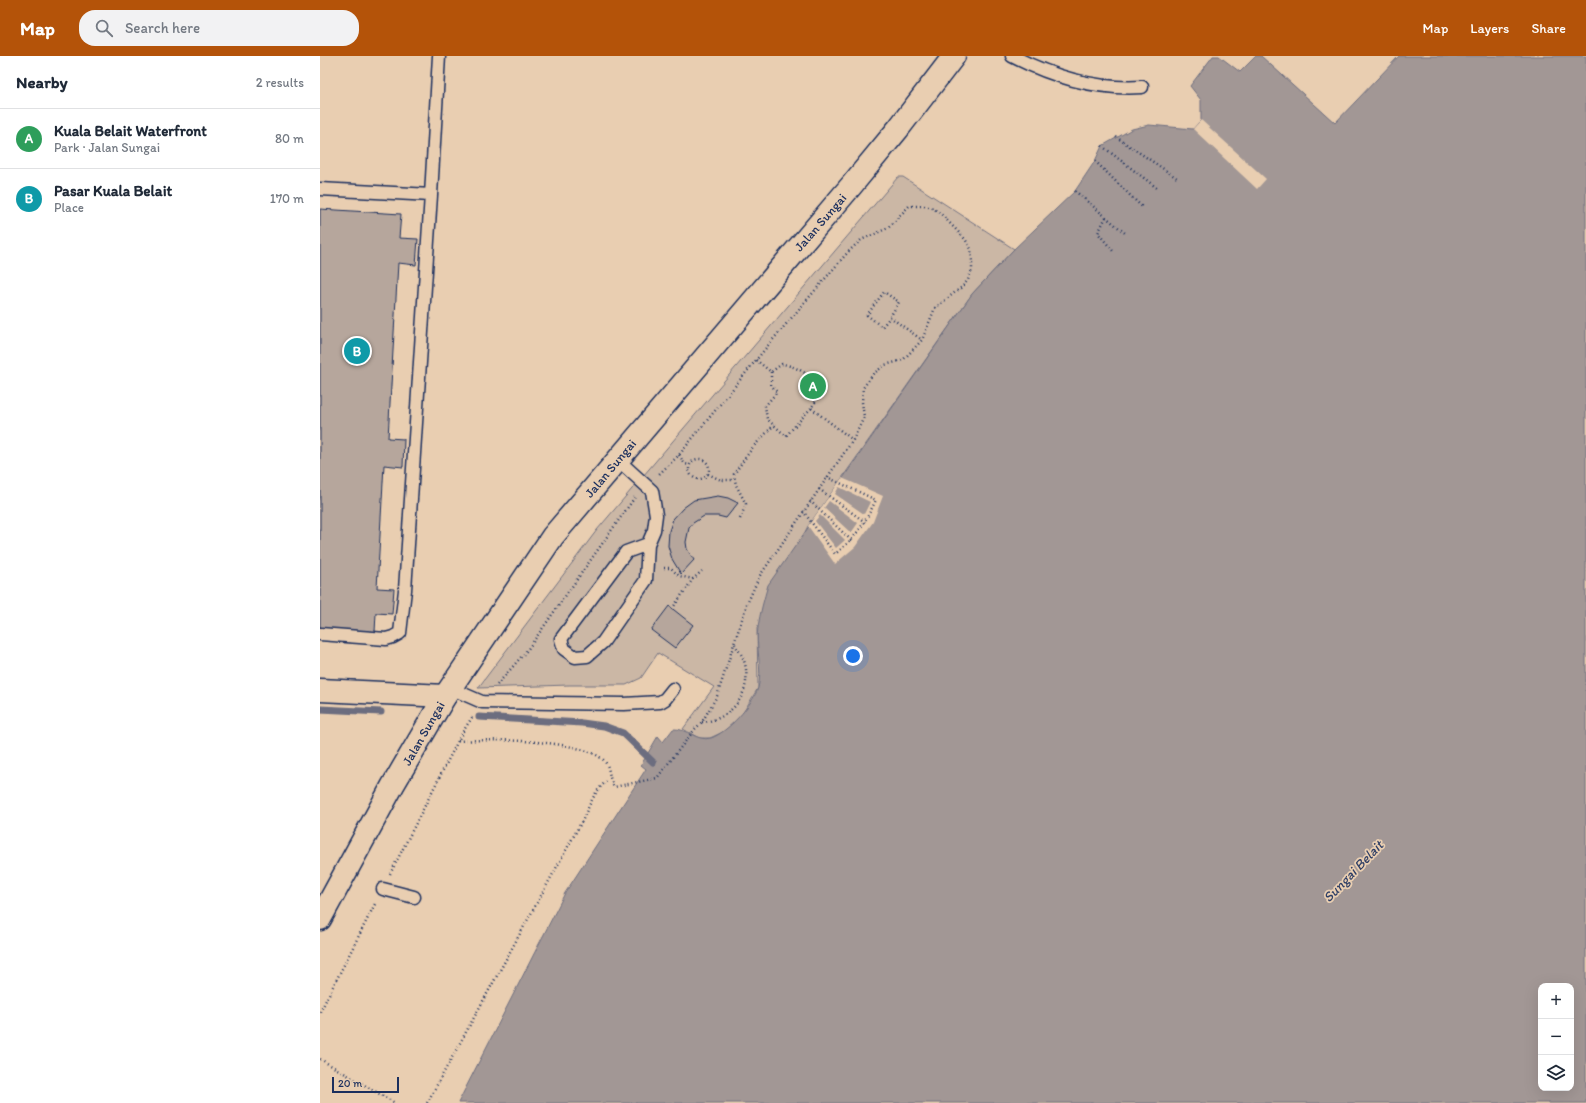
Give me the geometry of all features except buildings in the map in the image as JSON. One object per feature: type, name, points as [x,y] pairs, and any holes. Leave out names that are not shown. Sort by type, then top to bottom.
[{"type":"main road","name":"Jalan Sungai","points":[[320,919],[393,785],[447,692],[553,536],[860,175],[954,56]]},
{"type":"main road","points":[[320,690],[447,692]]},
{"type":"lane","points":[[320,634],[386,639],[393,637],[400,632],[404,596],[439,56]]},
{"type":"lane","points":[[1012,56],[1034,67],[1075,82],[1110,87],[1142,87]]},
{"type":"lane","points":[[320,188],[431,195]]},
{"type":"lane","points":[[617,459],[652,491],[656,515],[654,530],[648,544],[646,580],[603,642],[587,656],[575,657],[564,649],[561,639],[626,552],[648,544]]},
{"type":"lane","points":[[447,692],[482,702],[624,704],[656,703],[665,699],[673,689]]},
{"type":"lane","points":[[383,889],[414,897]]},
{"type":"path","points":[[1116,137],[1177,178]]},
{"type":"path","points":[[1102,146],[1157,188]]},
{"type":"path","points":[[1095,161],[1142,207]]},
{"type":"path","points":[[1075,191],[1125,233]]},
{"type":"path","points":[[320,1012],[458,741],[482,702],[528,648],[644,484],[663,472],[679,455],[756,360],[848,252],[862,240],[888,228],[910,206],[915,205],[932,208],[941,214],[971,249],[972,270],[968,280],[962,287],[935,308],[922,340],[903,360],[885,365],[873,374],[863,388],[862,402],[864,417],[853,440],[759,577],[747,604],[717,696],[702,722],[657,778],[614,787],[609,780],[608,767],[601,758],[581,748],[560,744],[458,741]]},
{"type":"path","points":[[1106,217],[1098,233],[1114,251]]},
{"type":"path","points":[[884,292],[899,302],[890,317],[882,327],[867,315],[884,292]]},
{"type":"path","points":[[890,317],[922,340]]},
{"type":"path","points":[[756,360],[771,372]]},
{"type":"path","points":[[782,364],[794,366],[806,374],[815,383],[817,390],[818,398],[786,436],[767,419],[765,406],[777,392],[771,385],[771,372],[782,364]]},
{"type":"path","points":[[811,408],[853,440]]},
{"type":"path","points":[[740,519],[746,504],[734,480],[734,474],[753,447],[774,426]]},
{"type":"path","points":[[679,455],[685,464],[690,465]]},
{"type":"path","points":[[694,460],[704,460],[709,468],[708,474],[704,478],[694,478],[690,472],[690,465],[694,460]]},
{"type":"path","points":[[708,474],[721,480],[734,480]]},
{"type":"path","points":[[803,511],[836,554],[852,541],[865,522],[876,500],[827,477]]},
{"type":"path","points":[[819,489],[865,522]]},
{"type":"path","points":[[810,501],[852,541]]},
{"type":"path","points":[[662,568],[671,568],[679,576],[693,579]]},
{"type":"path","points":[[672,609],[693,579],[702,571]]},
{"type":"path","points":[[702,722],[723,717],[736,706],[743,695],[746,678],[743,659],[734,644]]},
{"type":"path","points":[[427,1103],[596,794],[602,784],[609,780]]},
{"type":"path","points":[[320,1059],[395,1103]]},
{"type":"shaded area","points":[[898,177],[903,177],[1014,249],[972,294],[808,526],[757,628],[758,688],[741,716],[725,731],[710,738],[699,738],[683,729],[714,687],[658,653],[641,678],[626,685],[478,688],[597,530]]},
{"type":"water","name":"Sungai Belait","points":[[1213,56],[1219,56],[1240,72],[1256,56],[1261,56],[1335,123],[1399,56],[1586,56],[1586,1103],[458,1103],[565,893],[646,769],[641,765],[658,736],[663,742],[673,729],[678,729],[697,737],[706,739],[711,738],[732,724],[751,702],[758,688],[760,674],[757,634],[768,585],[972,294],[1014,249],[1075,191],[1095,161],[1102,146],[1132,129],[1149,125],[1193,129],[1201,120],[1201,100],[1190,86]]},
{"type":"pier","points":[[1201,120],[1266,179],[1257,189],[1193,129]]},
{"type":"pier","points":[[842,478],[883,496],[873,522],[855,547],[835,564],[808,526]],"holes":[[[839,487],[870,502],[864,514],[835,494]],[[829,501],[858,523],[851,533],[824,508]],[[820,515],[845,540],[836,548],[815,521]]]},
{"type":"waterway","points":[[320,709],[381,712]]},
{"type":"waterway","points":[[479,717],[582,723],[604,726],[623,733],[653,762]]},
{"type":"place","name":"Pasar Kuala Belait","points":[[357,351]]},
{"type":"place","name":"Kuala Belait Waterfront","points":[[813,386]]}]
